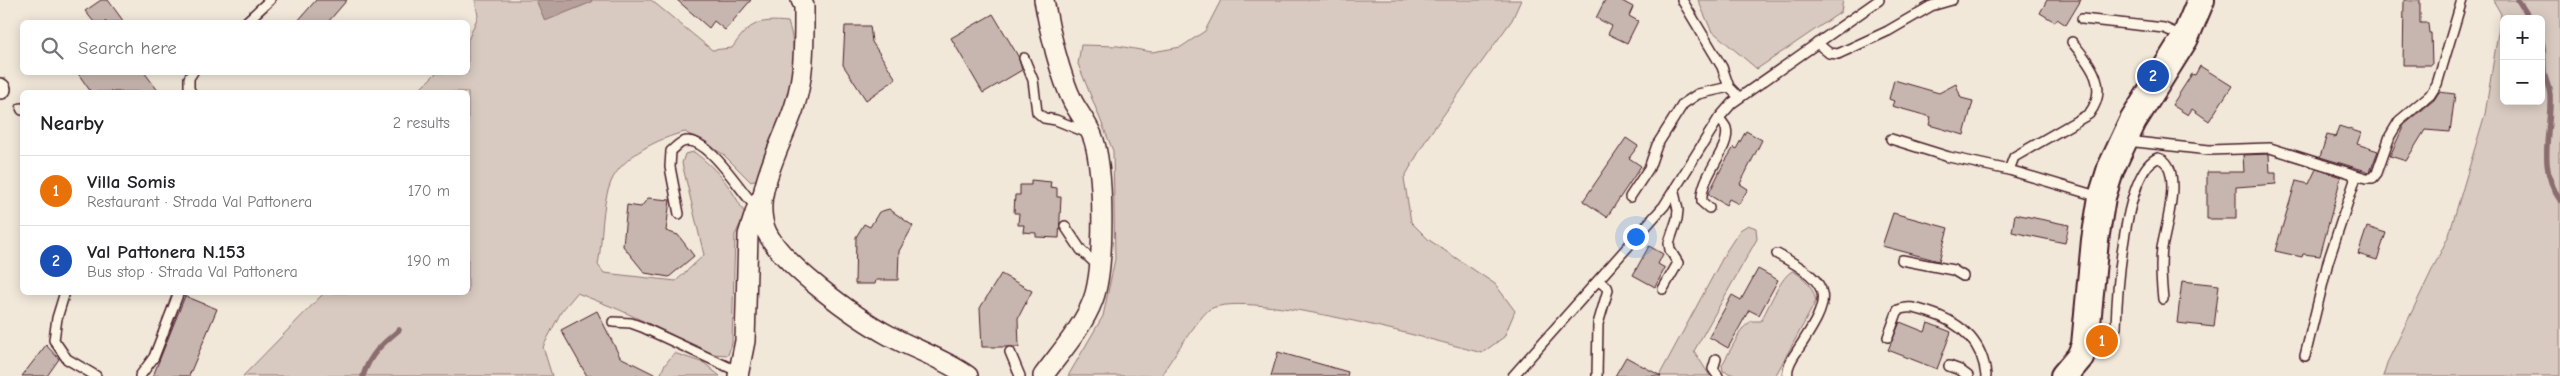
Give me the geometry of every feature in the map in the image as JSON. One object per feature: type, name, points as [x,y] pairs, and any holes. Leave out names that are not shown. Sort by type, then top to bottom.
[{"type":"street","points":[[1043,376],[1092,303],[1100,268],[1102,189],[1100,159],[1092,136],[1067,87],[1044,0]]},
{"type":"street","points":[[2072,366],[2087,332],[2091,271],[2102,197],[2122,141],[2185,38],[2200,0]]},
{"type":"street","points":[[738,374],[745,341],[748,236],[795,106],[802,77],[805,48],[804,2]]},
{"type":"street","points":[[760,199],[765,228],[781,251],[804,275],[846,308],[889,336],[944,361],[968,376]]},
{"type":"lane","points":[[248,20],[270,0]]},
{"type":"lane","points":[[1682,0],[1722,67],[1729,87],[1739,97]]},
{"type":"lane","points":[[1513,376],[1522,372],[1674,192],[1719,118],[1739,97],[1879,0]]},
{"type":"lane","points":[[1817,43],[1829,53],[1838,54],[1888,31],[1931,6],[1952,0]]},
{"type":"lane","points":[[2122,141],[2209,150],[2270,148],[2353,174],[2373,178],[2377,173],[2390,136],[2399,121],[2430,94],[2437,84],[2462,0]]},
{"type":"lane","points":[[2082,18],[2164,28],[2185,38]]},
{"type":"lane","points":[[2010,170],[2014,157],[2089,114],[2094,107],[2098,88],[2096,76],[2072,42]]},
{"type":"lane","points":[[1024,58],[1033,80],[1037,112],[1044,118],[1063,122],[1092,136]]},
{"type":"lane","points":[[189,90],[189,78],[191,75]]},
{"type":"lane","points":[[1630,197],[1649,168],[1657,145],[1683,104],[1698,94],[1729,87]]},
{"type":"lane","points":[[1709,208],[1702,202],[1702,185],[1725,140],[1726,129],[1719,118]]},
{"type":"lane","points":[[1891,139],[1949,157],[2010,170],[2102,197]]},
{"type":"lane","points":[[679,214],[670,167],[671,151],[684,142],[694,141],[708,150],[760,199]]},
{"type":"lane","points":[[2072,366],[2096,338],[2109,334],[2116,328],[2117,279],[2131,205],[2146,166],[2158,158],[2167,164],[2172,193],[2160,271],[2163,299]]},
{"type":"lane","points":[[2305,356],[2328,262],[2355,180],[2353,174]]},
{"type":"lane","points":[[1664,289],[1678,263],[1670,250],[1669,243],[1678,210],[1674,192]]},
{"type":"lane","points":[[1065,226],[1081,250],[1100,268]]},
{"type":"lane","points":[[1777,254],[1807,271],[1823,289],[1823,301],[1818,314],[1791,360],[1787,372],[1788,376]]},
{"type":"lane","points":[[1902,260],[1953,270],[1962,276]]},
{"type":"lane","points":[[1597,376],[1598,324],[1608,290],[1607,286],[1598,281]]},
{"type":"lane","points":[[64,295],[57,318],[54,340],[66,359],[96,376]]},
{"type":"lane","points":[[140,376],[154,357],[178,295]]},
{"type":"lane","points":[[1888,337],[1898,310],[1905,307],[1946,318],[1962,327],[1968,334],[1986,366],[1986,376]]},
{"type":"lane","points":[[613,322],[631,323],[642,327],[738,374]]},
{"type":"lane","points":[[1010,352],[1020,376]]},
{"type":"lane","points":[[1716,359],[1713,369],[1718,376]]},
{"type":"lane","points":[[1949,366],[1960,370],[1968,376]]},
{"type":"shaded area","points":[[475,0],[651,0],[712,50],[732,48],[744,33],[755,24],[769,21],[788,22],[793,42],[791,81],[786,101],[758,178],[751,182],[723,154],[685,132],[664,139],[632,156],[616,173],[605,201],[598,265],[604,273],[676,281],[704,255],[682,163],[685,154],[694,152],[724,180],[745,214],[735,235],[732,343],[728,355],[712,354],[620,310],[577,293],[561,312],[543,347],[552,376],[243,376],[322,295],[470,295],[470,90],[419,90],[434,75],[470,75],[470,35],[478,16]]},
{"type":"shaded area","points":[[536,0],[591,0],[592,2],[545,21]]},
{"type":"shaded area","points":[[1221,0],[1521,0],[1512,20],[1427,138],[1404,178],[1411,222],[1429,240],[1495,284],[1515,311],[1504,337],[1482,353],[1343,319],[1262,306],[1231,305],[1210,309],[1206,313],[1161,376],[1068,376],[1103,316],[1115,259],[1113,151],[1078,64],[1081,45],[1118,46],[1152,52],[1181,47],[1205,31]]},
{"type":"shaded area","points":[[1698,0],[1843,0],[1841,12],[1757,69],[1711,30]]},
{"type":"shaded area","points":[[2493,0],[2560,0],[2560,376],[2383,376],[2387,363],[2449,235],[2485,114],[2500,20],[2500,105],[2545,105],[2545,15],[2501,15]]},
{"type":"shaded area","points":[[1748,225],[1756,228],[1757,239],[1694,351],[1710,376],[1659,376],[1727,250],[1740,230]]},
{"type":"shaded area","points":[[1793,271],[1808,283],[1816,301],[1777,373],[1774,376],[1737,376],[1723,371],[1722,365],[1742,329],[1751,321],[1761,321],[1780,285]]},
{"type":"shaded area","points":[[674,353],[704,363],[720,376],[660,376],[664,366]]},
{"type":"building","points":[[101,0],[108,0],[123,20],[92,20],[85,11]]},
{"type":"building","points":[[316,0],[347,0],[330,20],[299,20]]},
{"type":"building","points":[[677,0],[751,0],[725,30],[714,21],[709,28]]},
{"type":"building","points":[[1605,0],[1620,0],[1633,7],[1629,16],[1638,21],[1627,43],[1608,34],[1612,26],[1596,18]]},
{"type":"building","points":[[2047,0],[2081,0],[2066,25],[2057,19],[2055,22],[2040,13]]},
{"type":"building","points":[[2404,0],[2420,0],[2420,23],[2428,23],[2429,33],[2431,33],[2432,65],[2403,65]]},
{"type":"building","points":[[993,14],[1018,56],[1022,70],[983,93],[951,38]]},
{"type":"building","points":[[845,26],[870,26],[872,42],[896,79],[866,100],[843,65]]},
{"type":"building","points":[[2200,66],[2232,86],[2209,121],[2192,109],[2188,115],[2172,105],[2192,74],[2195,75]]},
{"type":"building","points":[[79,75],[146,75],[158,90],[90,90]]},
{"type":"building","points":[[1894,80],[1939,93],[1956,84],[1961,98],[1973,101],[1964,135],[1929,125],[1931,117],[1892,106],[1894,101],[1889,99]]},
{"type":"building","points":[[2439,92],[2455,94],[2450,132],[2425,130],[2406,161],[2390,156],[2404,125],[2434,100]]},
{"type":"building","points":[[2339,126],[2361,133],[2357,144],[2378,151],[2370,172],[2320,157],[2327,135],[2335,137]]},
{"type":"building","points":[[1746,131],[1762,140],[1740,184],[1748,189],[1739,204],[1729,199],[1726,205],[1709,195],[1709,193],[1723,165],[1734,147],[1736,149]]},
{"type":"building","points":[[1626,138],[1638,146],[1629,158],[1641,166],[1607,217],[1583,201]]},
{"type":"building","points":[[2269,154],[2270,173],[2276,173],[2276,184],[2236,187],[2236,219],[2207,219],[2207,172],[2244,172],[2243,155]]},
{"type":"building","points":[[2316,169],[2341,177],[2320,256],[2303,254],[2302,257],[2275,251],[2296,181],[2309,184]]},
{"type":"building","points":[[1031,180],[1051,182],[1050,187],[1057,188],[1057,197],[1061,197],[1059,238],[1036,237],[1036,233],[1023,232],[1024,225],[1018,225],[1019,213],[1014,213],[1015,195],[1020,195],[1020,185],[1031,185]]},
{"type":"building","points":[[648,198],[670,200],[666,231],[678,235],[694,256],[669,277],[645,273],[623,246],[627,205],[641,207]]},
{"type":"building","points":[[889,209],[913,226],[899,251],[898,280],[876,280],[875,284],[855,284],[856,237],[864,224],[870,227],[879,212]]},
{"type":"building","points":[[1893,213],[1948,228],[1939,261],[1882,246]]},
{"type":"building","points":[[2015,214],[2069,225],[2065,243],[2012,232]]},
{"type":"building","points":[[2367,227],[2386,233],[2377,260],[2358,254]]},
{"type":"building","points":[[1649,246],[1663,254],[1658,264],[1665,268],[1655,287],[1633,275]]},
{"type":"building","points":[[1758,269],[1778,280],[1759,315],[1749,310],[1728,348],[1709,337],[1732,295],[1741,300]]},
{"type":"building","points":[[1001,274],[1032,291],[1018,318],[1019,347],[982,347],[980,308]]},
{"type":"building","points":[[2182,281],[2219,285],[2214,327],[2177,323]]},
{"type":"building","points":[[185,296],[217,309],[189,376],[153,376]]},
{"type":"building","points":[[597,311],[620,357],[658,376],[587,376],[561,330]]},
{"type":"building","points":[[1900,322],[1925,332],[1928,323],[1951,332],[1937,369],[1888,350]]},
{"type":"building","points":[[46,345],[59,359],[47,376],[22,376]]},
{"type":"building","points":[[1278,352],[1348,372],[1347,376],[1271,376]]},
{"type":"building","points":[[1626,357],[1661,376],[1615,376]]},
{"type":"waterway","points":[[2518,0],[2527,15]]},
{"type":"waterway","points":[[2543,60],[2544,72],[2550,95],[2547,161],[2553,187],[2560,199]]},
{"type":"waterway","points":[[363,376],[377,350],[399,330]]},
{"type":"place","name":"Val Pattonera N.153","points":[[2153,76]]},
{"type":"place","name":"Villa Somis","points":[[2102,341]]}]
